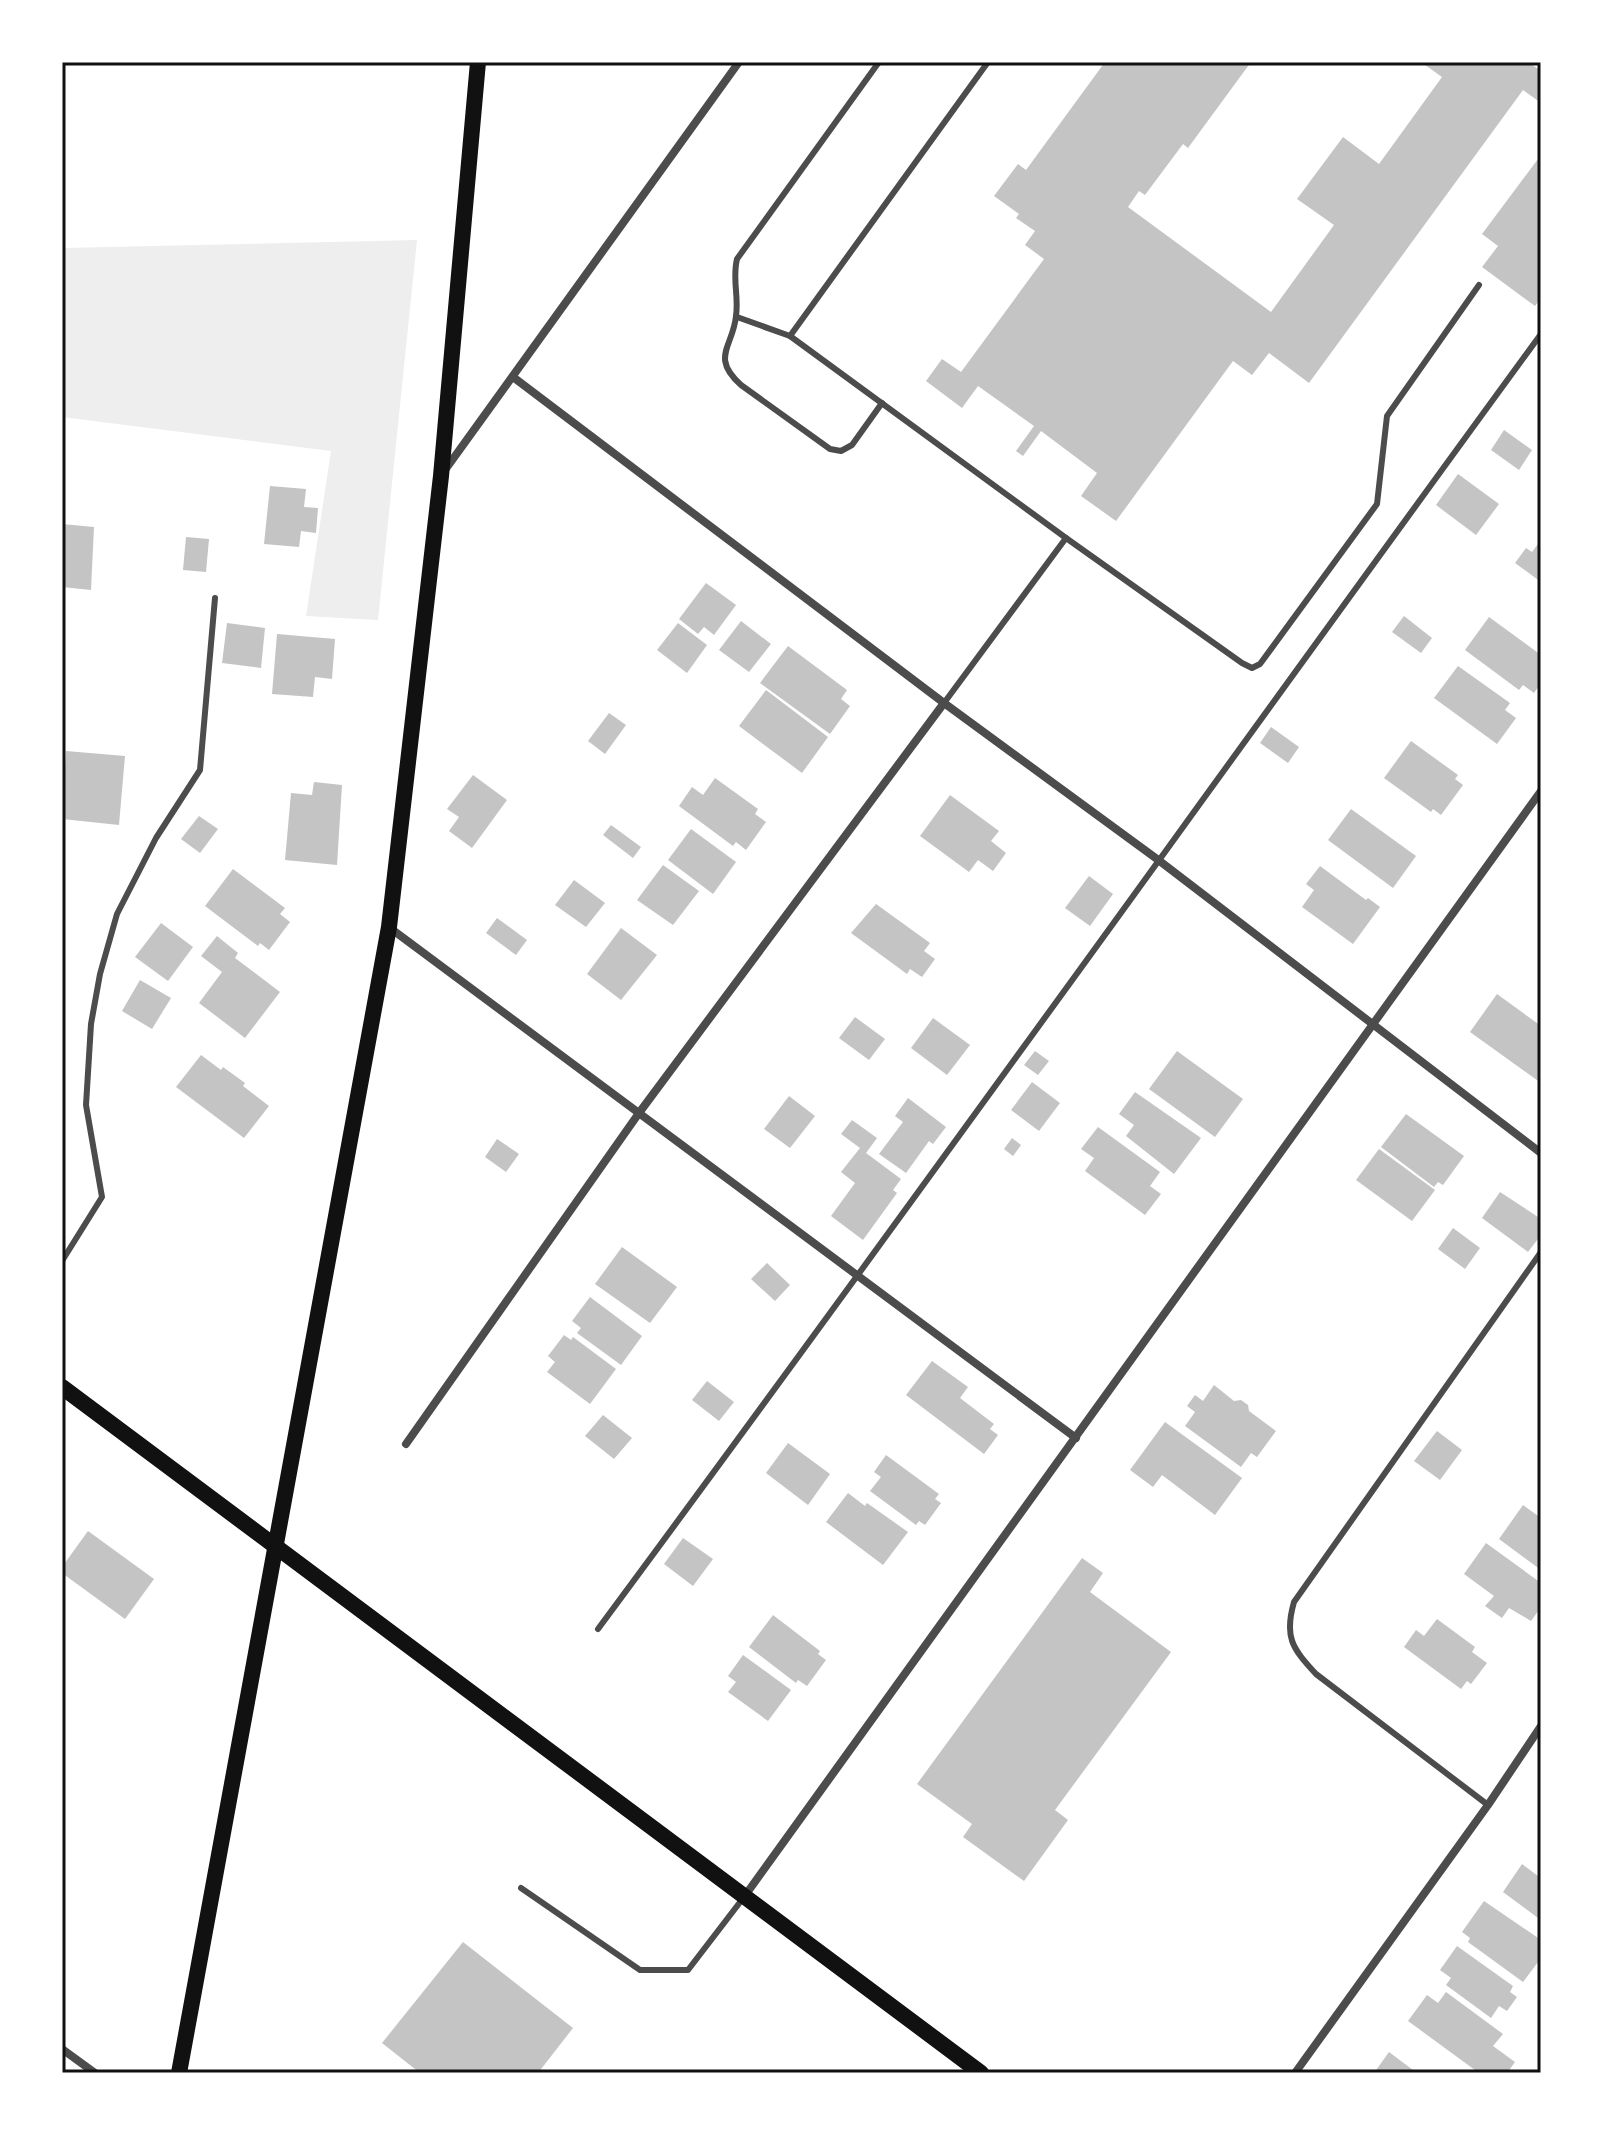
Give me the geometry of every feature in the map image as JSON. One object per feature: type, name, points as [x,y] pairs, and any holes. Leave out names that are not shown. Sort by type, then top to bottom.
[{"type":"main road","points":[[179,2073],[389,927],[441,476],[478,62]]},
{"type":"main road","points":[[62,1387],[981,2073]]},
{"type":"street","points":[[441,476],[739,62]]},
{"type":"street","points":[[513,377],[944,703],[1157,859],[1541,1153]]},
{"type":"street","points":[[406,1444],[639,1113],[944,703]]},
{"type":"street","points":[[744,1897],[1541,791]]},
{"type":"street","points":[[389,927],[1076,1438]]},
{"type":"street","points":[[1295,2073],[1488,1805],[1541,1726]]},
{"type":"street","points":[[62,2049],[95,2073]]},
{"type":"lane","points":[[879,62],[737,259],[733,274],[737,317],[724,356],[727,373],[830,449],[841,451],[852,445],[882,403]]},
{"type":"lane","points":[[790,336],[988,62]]},
{"type":"lane","points":[[737,317],[790,336],[1066,538],[1252,668],[1260,664],[1377,504],[1387,416],[1479,285]]},
{"type":"lane","points":[[598,1629],[859,1276],[1157,859],[1541,334]]},
{"type":"lane","points":[[944,703],[1066,538]]},
{"type":"lane","points":[[62,1261],[102,1197],[86,1105],[91,1024],[100,974],[117,914],[156,838],[200,770],[215,598]]},
{"type":"lane","points":[[1488,1805],[1316,1674],[1295,1651],[1287,1626],[1294,1602],[1541,1252]]},
{"type":"lane","points":[[521,1888],[640,1970],[688,1970],[744,1897]]},
{"type":"shaded area","points":[[417,240],[378,620],[306,616],[331,451],[62,417],[62,248]]},
{"type":"building","points":[[1105,62],[1251,62],[1188,148],[1183,144],[1145,195],[1139,191],[1128,207],[1271,312],[1334,225],[1297,199],[1343,137],[1379,164],[1442,77],[1421,62],[1528,62],[1541,71],[1541,103],[1523,90],[1309,383],[1269,353],[1252,375],[1233,361],[1116,521],[1081,496],[1097,473],[1041,431],[1023,456],[1016,451],[1034,426],[978,386],[962,408],[926,381],[942,359],[961,372],[1044,259],[1025,245],[1035,231],[1016,218],[1019,214],[994,196],[1018,164],[1026,170]]},
{"type":"building","points":[[1541,155],[1541,298],[1535,306],[1482,267],[1498,246],[1482,234]]},
{"type":"building","points":[[1504,430],[1532,450],[1519,470],[1491,450]]},
{"type":"building","points":[[1458,474],[1499,504],[1476,535],[1436,505]]},
{"type":"building","points":[[270,486],[306,489],[304,507],[318,508],[316,533],[301,531],[299,547],[264,544]]},
{"type":"building","points":[[62,524],[94,527],[91,590],[62,587]]},
{"type":"building","points":[[186,537],[209,539],[206,572],[183,570]]},
{"type":"building","points":[[1541,540],[1541,582],[1515,563],[1526,548],[1532,552]]},
{"type":"building","points":[[706,583],[736,605],[714,635],[704,627],[698,634],[679,619]]},
{"type":"building","points":[[1404,616],[1432,638],[1421,653],[1392,632]]},
{"type":"building","points":[[1489,617],[1541,655],[1541,683],[1534,693],[1523,685],[1519,690],[1465,650]]},
{"type":"building","points":[[741,621],[771,644],[749,672],[719,650]]},
{"type":"building","points":[[227,623],[265,628],[261,668],[222,663]]},
{"type":"building","points":[[678,623],[707,645],[687,673],[657,650]]},
{"type":"building","points":[[277,634],[335,639],[332,679],[315,677],[313,697],[272,694]]},
{"type":"building","points":[[788,646],[847,690],[841,699],[850,706],[830,734],[760,683]]},
{"type":"building","points":[[1458,666],[1510,703],[1505,710],[1516,718],[1497,744],[1434,698]]},
{"type":"building","points":[[766,690],[828,737],[802,773],[739,726]]},
{"type":"building","points":[[609,713],[626,725],[605,754],[588,741]]},
{"type":"building","points":[[1271,727],[1299,747],[1288,763],[1260,743]]},
{"type":"building","points":[[1411,741],[1458,775],[1455,779],[1463,785],[1441,815],[1433,809],[1431,812],[1384,778]]},
{"type":"building","points":[[66,751],[125,756],[119,825],[62,819]]},
{"type":"building","points":[[473,775],[507,800],[472,848],[449,831],[459,817],[447,809]]},
{"type":"building","points":[[715,778],[758,809],[755,814],[766,822],[746,850],[736,842],[733,846],[679,806],[692,787],[703,795]]},
{"type":"building","points":[[314,782],[342,785],[337,865],[285,860],[291,793],[312,795]]},
{"type":"building","points":[[950,795],[999,831],[991,841],[1006,853],[993,871],[978,860],[969,872],[920,836]]},
{"type":"building","points":[[1351,809],[1416,856],[1393,888],[1328,840]]},
{"type":"building","points":[[199,816],[218,829],[200,853],[181,839]]},
{"type":"building","points":[[611,825],[641,847],[633,858],[603,835]]},
{"type":"building","points":[[691,829],[736,862],[713,894],[668,860]]},
{"type":"building","points":[[663,865],[699,891],[673,925],[637,900]]},
{"type":"building","points":[[1320,866],[1380,907],[1353,944],[1302,907],[1314,890],[1306,884]]},
{"type":"building","points":[[233,869],[285,908],[280,914],[290,922],[269,950],[260,943],[258,946],[205,906]]},
{"type":"building","points":[[1089,876],[1113,894],[1090,926],[1065,908]]},
{"type":"building","points":[[574,880],[605,903],[586,927],[555,905]]},
{"type":"building","points":[[876,904],[930,943],[924,951],[935,959],[922,977],[910,969],[907,974],[851,933]]},
{"type":"building","points":[[497,918],[527,940],[516,955],[486,933]]},
{"type":"building","points":[[161,923],[193,947],[168,981],[135,957]]},
{"type":"building","points":[[621,928],[657,955],[621,1000],[587,974]]},
{"type":"building","points":[[217,936],[238,953],[235,958],[280,992],[245,1038],[199,1003],[222,972],[201,956]]},
{"type":"building","points":[[140,980],[171,998],[152,1029],[122,1011]]},
{"type":"building","points":[[1497,994],[1541,1026],[1541,1083],[1470,1032]]},
{"type":"building","points":[[855,1017],[885,1039],[869,1060],[839,1038]]},
{"type":"building","points":[[933,1018],[970,1045],[947,1075],[911,1048]]},
{"type":"building","points":[[1035,1051],[1049,1061],[1038,1075],[1024,1065]]},
{"type":"building","points":[[1177,1051],[1243,1099],[1215,1137],[1149,1089]]},
{"type":"building","points":[[201,1055],[245,1083],[243,1086],[269,1106],[244,1138],[176,1087]]},
{"type":"building","points":[[1032,1082],[1060,1103],[1039,1131],[1011,1110]]},
{"type":"building","points":[[1135,1092],[1201,1138],[1174,1174],[1126,1136],[1134,1125],[1119,1114]]},
{"type":"building","points":[[789,1096],[815,1116],[790,1148],[764,1129]]},
{"type":"building","points":[[908,1098],[946,1127],[933,1144],[929,1141],[906,1173],[879,1154],[903,1122],[895,1116]]},
{"type":"building","points":[[1406,1114],[1464,1156],[1443,1185],[1438,1182],[1434,1187],[1381,1147]]},
{"type":"building","points":[[852,1120],[877,1138],[866,1153],[901,1179],[893,1190],[897,1193],[863,1240],[831,1216],[855,1183],[841,1172],[860,1148],[841,1134]]},
{"type":"building","points":[[1098,1127],[1160,1172],[1150,1186],[1161,1194],[1145,1215],[1085,1171],[1094,1158],[1081,1149]]},
{"type":"building","points":[[1012,1138],[1021,1145],[1013,1156],[1004,1149]]},
{"type":"building","points":[[497,1139],[519,1154],[506,1172],[485,1157]]},
{"type":"building","points":[[1379,1149],[1435,1190],[1412,1221],[1356,1180]]},
{"type":"building","points":[[1500,1192],[1541,1219],[1541,1235],[1528,1252],[1482,1218]]},
{"type":"building","points":[[1453,1228],[1480,1248],[1465,1269],[1438,1249]]},
{"type":"building","points":[[622,1247],[677,1287],[650,1323],[595,1284]]},
{"type":"building","points":[[767,1263],[790,1285],[775,1301],[751,1279]]},
{"type":"building","points":[[590,1297],[642,1336],[621,1365],[577,1333],[581,1328],[572,1321]]},
{"type":"building","points":[[564,1335],[571,1340],[573,1337],[616,1369],[590,1404],[547,1372],[555,1362],[548,1356]]},
{"type":"building","points":[[932,1361],[968,1387],[960,1398],[994,1424],[990,1429],[998,1435],[984,1454],[906,1395]]},
{"type":"building","points":[[707,1381],[734,1402],[719,1421],[692,1400]]},
{"type":"building","points":[[1214,1385],[1234,1401],[1241,1400],[1248,1405],[1249,1411],[1276,1431],[1257,1457],[1251,1453],[1241,1467],[1185,1426],[1195,1412],[1187,1406],[1195,1395],[1203,1401]]},
{"type":"building","points":[[603,1415],[632,1438],[614,1459],[585,1436]]},
{"type":"building","points":[[1165,1422],[1242,1478],[1215,1515],[1162,1475],[1153,1487],[1130,1470]]},
{"type":"building","points":[[1437,1431],[1462,1450],[1440,1480],[1414,1461]]},
{"type":"building","points":[[788,1443],[830,1474],[808,1505],[766,1473]]},
{"type":"building","points":[[886,1455],[939,1494],[935,1499],[941,1503],[925,1525],[919,1521],[916,1525],[870,1491],[881,1477],[874,1472]]},
{"type":"building","points":[[848,1493],[908,1532],[883,1565],[826,1522]]},
{"type":"building","points":[[1523,1505],[1541,1518],[1541,1570],[1499,1539]]},
{"type":"building","points":[[88,1531],[154,1579],[125,1619],[62,1573],[62,1567]]},
{"type":"building","points":[[683,1538],[713,1559],[693,1586],[664,1564]]},
{"type":"building","points":[[1486,1543],[1541,1583],[1541,1607],[1531,1621],[1509,1608],[1502,1618],[1485,1606],[1494,1596],[1464,1574]]},
{"type":"building","points":[[1082,1558],[1103,1573],[1090,1592],[1171,1652],[1055,1810],[1068,1820],[1024,1881],[963,1837],[972,1824],[917,1784]]},
{"type":"building","points":[[773,1615],[820,1651],[818,1654],[826,1660],[807,1686],[798,1680],[796,1683],[749,1647]]},
{"type":"building","points":[[1437,1619],[1475,1647],[1472,1652],[1487,1663],[1471,1684],[1467,1681],[1461,1689],[1404,1647],[1416,1630],[1424,1636]]},
{"type":"building","points":[[743,1655],[791,1690],[768,1721],[728,1692],[736,1682],[728,1676]]},
{"type":"building","points":[[1522,1864],[1538,1876],[1541,1872],[1541,1914],[1538,1918],[1503,1892]]},
{"type":"building","points":[[1484,1901],[1541,1940],[1541,1958],[1523,1982],[1468,1942],[1470,1938],[1462,1932]]},
{"type":"building","points":[[463,1942],[573,2028],[538,2073],[420,2073],[382,2043]]},
{"type":"building","points":[[1457,1946],[1513,1986],[1510,1992],[1517,1997],[1507,2011],[1499,2006],[1491,2018],[1446,1985],[1451,1978],[1440,1970]]},
{"type":"building","points":[[1446,1992],[1503,2034],[1493,2046],[1515,2062],[1507,2073],[1479,2073],[1408,2021],[1427,1995],[1438,2003]]},
{"type":"building","points":[[1389,2052],[1417,2073],[1374,2073]]}]
